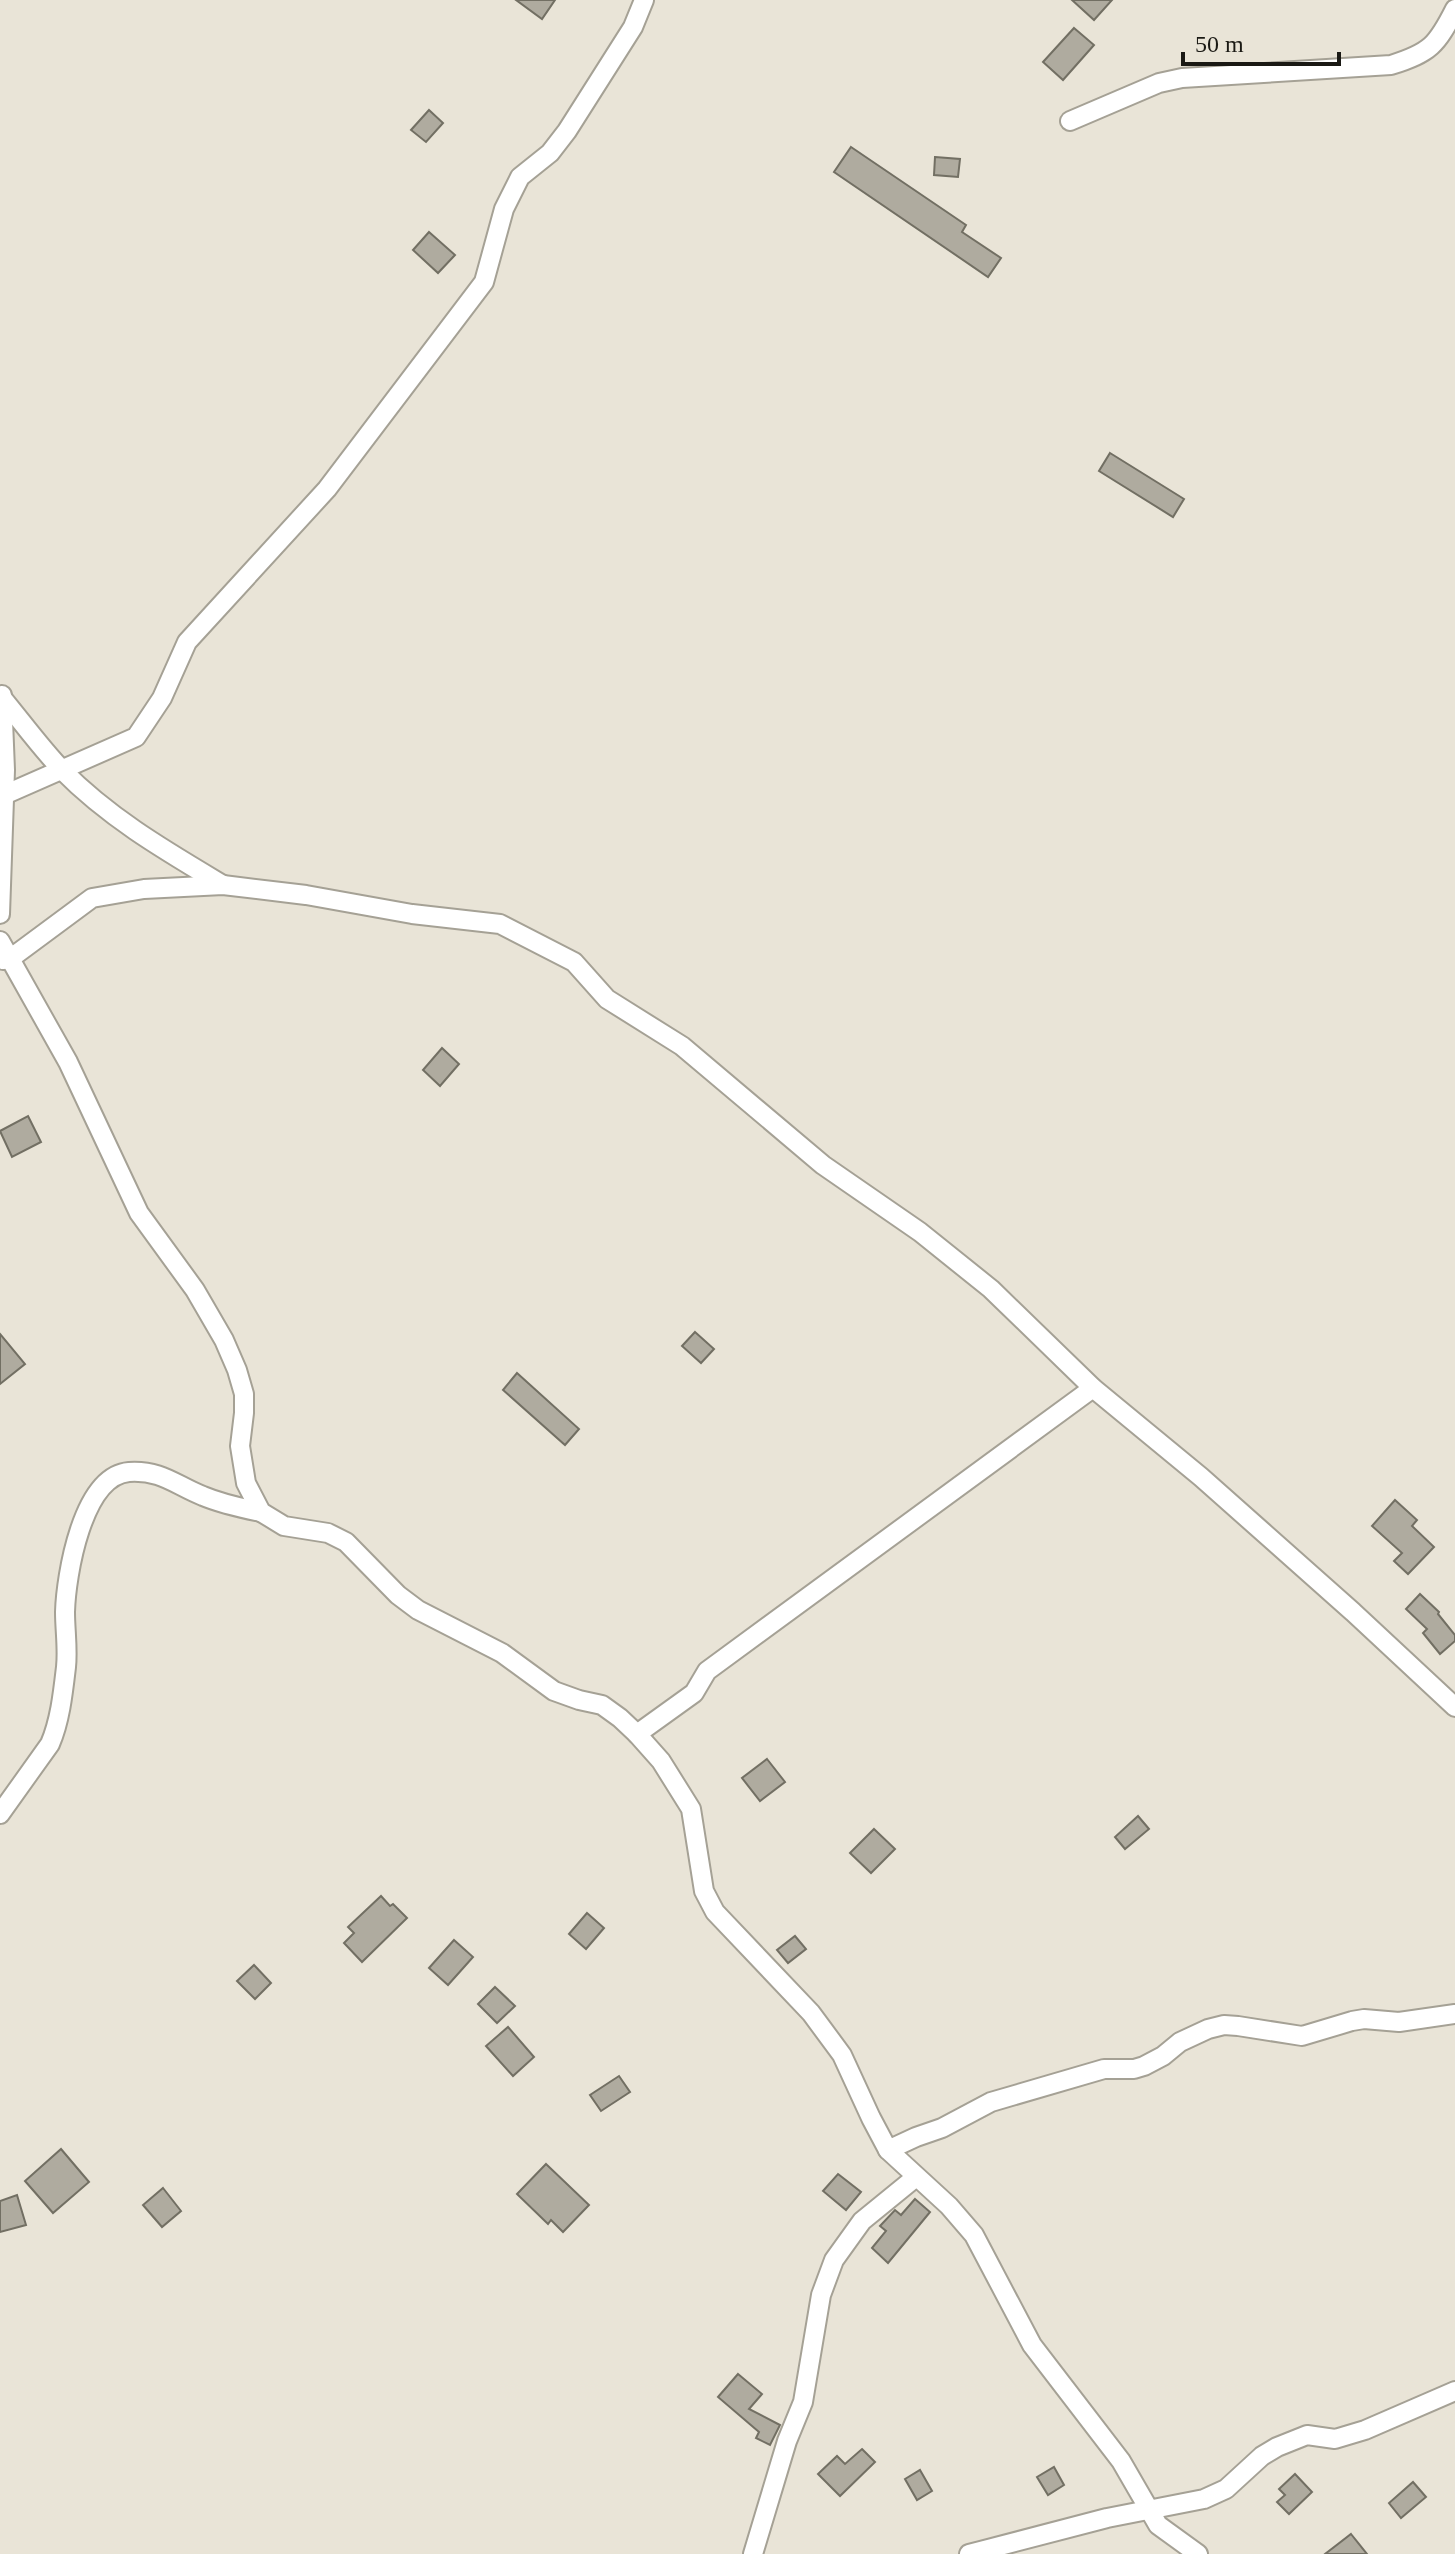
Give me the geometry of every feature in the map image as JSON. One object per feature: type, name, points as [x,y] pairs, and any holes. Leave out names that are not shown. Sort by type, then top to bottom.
[{"type":"street","points":[[4,795],[136,737],[162,698],[187,642],[327,489],[484,282],[504,209],[520,177],[550,153],[567,131],[633,27],[644,0]]},
{"type":"street","points":[[1070,121],[1159,83],[1182,78],[1391,65],[1419,56],[1436,42],[1455,9]]},
{"type":"street","points":[[1,694],[61,769],[99,805],[223,885]]},
{"type":"street","points":[[0,914],[4,795],[1,694]]},
{"type":"street","points":[[6,960],[92,898],[144,889],[223,885],[500,924],[574,962],[607,999],[682,1046],[823,1165],[920,1232],[991,1289],[1093,1388],[1224,1498],[1455,1707]]},
{"type":"street","points":[[0,941],[6,960],[68,1062],[139,1213],[195,1290],[224,1340],[244,1394],[240,1446],[246,1483],[261,1512]]},
{"type":"street","points":[[637,1734],[694,1693],[707,1671],[1093,1388]]},
{"type":"street","points":[[0,1814],[55,1733],[67,1664],[65,1609],[75,1546],[90,1504],[109,1481],[126,1472],[168,1477],[201,1496],[261,1512],[284,1526],[328,1533],[346,1542],[398,1595],[418,1610],[502,1653],[554,1691],[602,1705],[637,1734],[661,1761],[691,1809],[704,1891],[715,1912],[811,2013],[842,2055],[888,2150],[949,2206],[974,2235],[1032,2345],[1121,2461],[1158,2525],[1198,2554]]},
{"type":"street","points":[[888,2150],[942,2128],[991,2102],[1104,2069],[1144,2066],[1180,2042],[1208,2029],[1238,2026],[1302,2036],[1364,2019],[1399,2022],[1455,2014]]},
{"type":"street","points":[[753,2554],[783,2455],[803,2402],[821,2295],[834,2260],[862,2221],[916,2177]]},
{"type":"street","points":[[969,2554],[1148,2509],[1204,2499],[1226,2489],[1270,2451],[1307,2435],[1335,2439],[1365,2430],[1455,2391]]},
{"type":"building","points":[[516,0],[555,0],[542,19]]},
{"type":"building","points":[[1072,0],[1112,0],[1094,20]]},
{"type":"building","points":[[1074,28],[1094,45],[1063,80],[1043,62]]},
{"type":"building","points":[[429,110],[443,123],[426,142],[411,130]]},
{"type":"building","points":[[851,147],[966,225],[962,232],[1001,258],[988,277],[834,172]]},
{"type":"building","points":[[935,157],[960,159],[958,177],[934,175]]},
{"type":"building","points":[[429,232],[455,255],[438,273],[413,250]]},
{"type":"building","points":[[1110,453],[1184,499],[1173,517],[1099,471]]},
{"type":"building","points":[[442,1048],[459,1064],[440,1086],[423,1070]]},
{"type":"building","points":[[28,1116],[41,1142],[12,1157],[0,1131]]},
{"type":"building","points":[[695,1332],[714,1349],[701,1363],[682,1346]]},
{"type":"building","points":[[0,1334],[25,1364],[0,1384]]},
{"type":"building","points":[[517,1373],[579,1429],[565,1445],[503,1390]]},
{"type":"building","points":[[1395,1500],[1417,1520],[1412,1526],[1434,1547],[1408,1574],[1394,1561],[1402,1553],[1372,1526]]},
{"type":"building","points":[[1420,1594],[1439,1612],[1455,1635],[1455,1641],[1440,1654],[1423,1633],[1427,1629],[1406,1609]]},
{"type":"building","points":[[767,1759],[785,1782],[760,1801],[742,1778]]},
{"type":"building","points":[[1138,1816],[1149,1829],[1125,1849],[1115,1837]]},
{"type":"building","points":[[874,1829],[895,1849],[871,1873],[850,1853]]},
{"type":"building","points":[[381,1896],[407,1918],[362,1962],[344,1943],[354,1933],[348,1927]]},
{"type":"building","points":[[587,1913],[604,1928],[586,1949],[569,1934]]},
{"type":"building","points":[[795,1936],[806,1949],[788,1963],[777,1950]]},
{"type":"building","points":[[454,1940],[473,1957],[448,1985],[429,1968]]},
{"type":"building","points":[[254,1965],[271,1983],[255,1999],[237,1981]]},
{"type":"building","points":[[495,1987],[515,2006],[497,2023],[478,2004]]},
{"type":"building","points":[[508,2027],[534,2057],[513,2076],[486,2046]]},
{"type":"building","points":[[619,2076],[630,2092],[601,2111],[590,2095]]},
{"type":"building","points":[[61,2149],[89,2182],[53,2213],[25,2181]]},
{"type":"building","points":[[546,2164],[589,2205],[563,2232],[551,2220],[548,2224],[517,2194]]},
{"type":"building","points":[[838,2174],[861,2192],[846,2210],[823,2191]]},
{"type":"building","points":[[163,2188],[181,2211],[162,2227],[143,2205]]},
{"type":"building","points":[[17,2195],[26,2225],[0,2232],[0,2201]]},
{"type":"building","points":[[915,2199],[930,2212],[888,2263],[872,2248],[886,2231],[880,2226],[895,2210],[901,2215]]},
{"type":"building","points":[[738,2374],[762,2394],[749,2409],[780,2425],[770,2445],[756,2438],[759,2432],[718,2397]]},
{"type":"building","points":[[862,2449],[875,2462],[840,2496],[818,2474],[837,2456],[845,2464]]},
{"type":"building","points":[[1054,2467],[1064,2485],[1048,2495],[1037,2477]]},
{"type":"building","points":[[920,2470],[932,2491],[917,2500],[905,2479]]},
{"type":"building","points":[[1295,2474],[1312,2492],[1289,2514],[1277,2502],[1285,2495],[1279,2489]]},
{"type":"building","points":[[1413,2482],[1426,2497],[1401,2518],[1389,2503]]},
{"type":"building","points":[[1351,2534],[1367,2554],[1325,2554]]}]
